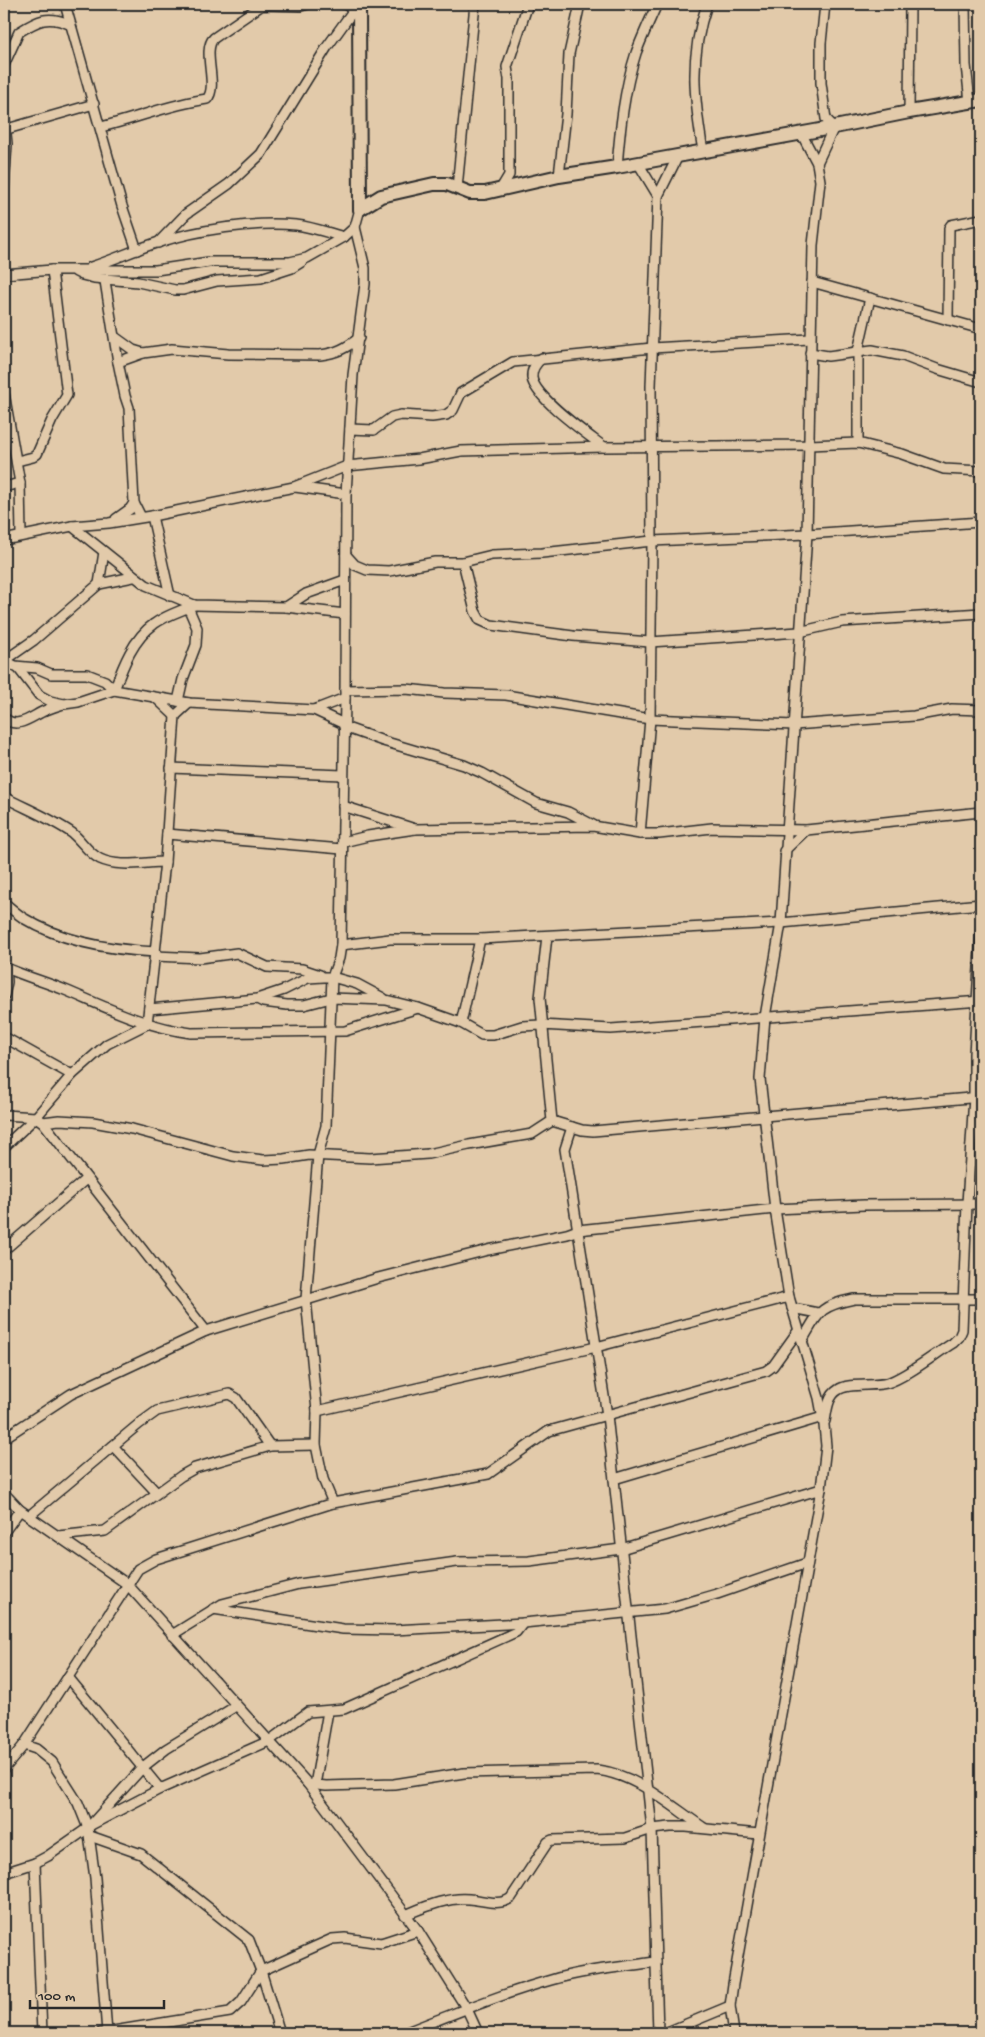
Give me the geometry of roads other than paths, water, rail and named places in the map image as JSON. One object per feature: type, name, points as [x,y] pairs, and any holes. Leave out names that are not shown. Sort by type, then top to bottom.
[{"type":"street","points":[[65,4],[69,24],[101,127],[122,206],[137,250]]},
{"type":"street","points":[[101,127],[135,119],[171,105],[207,99],[210,96],[211,90],[210,46],[214,38],[262,6],[301,6],[308,4]]},
{"type":"street","points":[[344,4],[357,5]]},
{"type":"street","points":[[457,188],[475,4]]},
{"type":"street","points":[[500,190],[509,175],[509,79],[507,67],[528,4]]},
{"type":"street","points":[[559,176],[566,114],[569,54],[580,4]]},
{"type":"street","points":[[617,167],[623,107],[628,83],[636,53],[658,4]]},
{"type":"street","points":[[703,151],[694,88],[695,60],[707,4]]},
{"type":"street","points":[[825,4],[821,43],[821,83],[826,119],[834,127]]},
{"type":"street","points":[[909,112],[910,4]]},
{"type":"street","points":[[360,209],[381,196],[434,184],[447,184],[470,193],[500,190],[559,176],[976,101],[966,65],[966,4]]},
{"type":"street","points":[[333,1503],[323,1479],[316,1445],[317,1411],[306,1299],[318,1155],[326,1126],[331,998],[328,977],[339,958],[341,945],[346,494],[353,375],[365,292],[365,268],[355,227],[360,209],[357,5]]},
{"type":"street","points":[[158,243],[186,214],[229,184],[261,154],[327,47],[357,5]]},
{"type":"street","points":[[4,65],[18,32],[48,18],[56,18],[69,24]]},
{"type":"street","points":[[7,129],[94,104]]},
{"type":"street","points":[[4,114],[8,144],[4,189]]},
{"type":"street","points":[[817,162],[834,127]]},
{"type":"street","points":[[734,2033],[730,2006],[732,1984],[821,1489],[826,1446],[819,1398],[789,1297],[775,1209],[760,1079],[765,1017],[780,923],[807,534],[812,245],[820,193],[817,162],[801,133]]},
{"type":"street","points":[[635,833],[641,822],[650,718],[652,348],[658,196],[678,156]]},
{"type":"street","points":[[638,163],[658,196]]},
{"type":"street","points":[[948,320],[949,228],[956,223],[981,219]]},
{"type":"street","points":[[79,270],[158,243],[222,229],[277,224],[298,225],[344,237]]},
{"type":"street","points":[[79,270],[82,275],[105,280],[138,282],[174,290],[183,290],[216,281],[261,278],[292,268],[344,237],[355,227]]},
{"type":"street","points":[[4,274],[52,270],[156,270],[209,262],[266,263],[290,262],[307,258]]},
{"type":"street","points":[[17,461],[33,457],[37,454],[52,420],[66,395],[52,270]]},
{"type":"street","points":[[105,280],[118,362],[130,417],[134,503],[141,517]]},
{"type":"street","points":[[812,282],[981,329]]},
{"type":"street","points":[[858,443],[858,351],[870,298]]},
{"type":"street","points":[[115,337],[133,350],[143,353]]},
{"type":"street","points":[[118,362],[143,353],[172,349],[228,354],[320,355],[335,353],[358,338]]},
{"type":"street","points":[[350,429],[374,430],[392,417],[401,415],[432,417],[446,415],[453,410],[461,393],[478,382],[488,379],[508,364],[542,358],[652,348],[810,339]]},
{"type":"street","points":[[810,353],[828,356],[872,350],[903,356],[937,369],[981,382]]},
{"type":"street","points":[[542,358],[533,369],[532,376],[536,389],[552,406],[604,447]]},
{"type":"street","points":[[4,393],[20,483],[21,535]]},
{"type":"street","points":[[4,540],[72,526],[109,523],[236,500],[294,487],[348,466],[419,459],[461,451],[858,443],[902,454],[944,469],[981,471]]},
{"type":"street","points":[[4,487],[20,483]]},
{"type":"street","points":[[294,487],[346,494]]},
{"type":"street","points":[[109,523],[130,509],[134,503]]},
{"type":"street","points":[[152,516],[170,596]]},
{"type":"street","points":[[346,555],[355,565],[367,570],[389,571],[435,562],[463,562],[492,555],[542,553],[652,541],[807,534],[981,522]]},
{"type":"street","points":[[72,526],[146,586],[191,606],[286,607],[345,614]]},
{"type":"street","points":[[99,584],[104,552]]},
{"type":"street","points":[[463,562],[475,611],[480,620],[491,625],[572,636],[650,642],[799,632],[842,622],[981,613]]},
{"type":"street","points":[[64,704],[50,701],[39,695],[19,669],[4,660],[34,640],[99,584],[133,577]]},
{"type":"street","points":[[286,607],[306,594],[345,580]]},
{"type":"street","points":[[114,690],[130,655],[142,635],[156,622],[191,606]]},
{"type":"street","points":[[178,701],[183,679],[196,645],[197,628],[191,606]]},
{"type":"street","points":[[15,666],[37,668],[51,674],[87,674],[105,682],[114,690]]},
{"type":"street","points":[[314,710],[345,694],[406,689],[444,694],[506,695],[650,718],[794,725],[914,716],[952,709],[981,710]]},
{"type":"street","points":[[4,718],[14,723],[23,722],[46,710],[114,690],[178,701],[314,710],[344,726],[383,741],[464,765],[536,803],[568,812],[593,826]]},
{"type":"street","points":[[156,698],[175,716]]},
{"type":"street","points":[[147,1024],[165,862],[175,716],[188,702]]},
{"type":"street","points":[[171,768],[343,774]]},
{"type":"street","points":[[4,797],[50,818],[73,834],[88,851],[100,859],[116,863],[165,862]]},
{"type":"street","points":[[343,806],[415,829]]},
{"type":"street","points":[[167,834],[343,846],[368,836],[415,829],[593,826],[635,833],[659,834],[712,828],[806,830],[981,812]]},
{"type":"street","points":[[784,851],[806,830]]},
{"type":"street","points":[[4,903],[25,919],[57,934],[156,954],[200,958],[237,953],[267,967],[302,969],[357,984],[386,1000]]},
{"type":"street","points":[[341,945],[390,939],[480,939],[780,923],[981,904]]},
{"type":"street","points":[[823,1421],[830,1398],[841,1387],[888,1383],[953,1343],[962,1330],[967,1203],[978,1097],[981,932]]},
{"type":"street","points":[[547,936],[540,998],[552,1120]]},
{"type":"street","points":[[137,951],[157,937]]},
{"type":"street","points":[[461,1023],[480,939]]},
{"type":"street","points":[[5,968],[56,986],[147,1024],[166,1030],[191,1033],[330,1033],[344,1031],[418,1008]]},
{"type":"street","points":[[4,996],[8,982],[5,968]]},
{"type":"street","points":[[149,1009],[257,999],[284,990],[308,978],[328,977]]},
{"type":"street","points":[[257,999],[263,1002],[287,1005],[304,1005],[331,998],[386,1000],[418,1008],[461,1023],[482,1035],[493,1035],[522,1026],[542,1024],[611,1028],[979,1001]]},
{"type":"street","points":[[4,1147],[39,1120],[72,1075],[108,1044],[147,1024]]},
{"type":"street","points":[[4,1036],[72,1075]]},
{"type":"street","points":[[552,1120],[572,1127],[593,1131],[978,1097]]},
{"type":"street","points":[[4,1109],[8,1115],[39,1120],[93,1122],[132,1129],[233,1156],[263,1160],[318,1155],[370,1158],[428,1154],[532,1134],[552,1120]]},
{"type":"street","points":[[39,1120],[206,1331]]},
{"type":"street","points":[[572,1127],[565,1150],[607,1416],[652,1829],[658,2033]]},
{"type":"street","points":[[4,1250],[86,1179]]},
{"type":"street","points":[[4,1438],[71,1394],[206,1331],[306,1299],[469,1254],[567,1234],[578,1230],[775,1209],[981,1204]]},
{"type":"street","points":[[317,1411],[596,1347],[789,1297]]},
{"type":"street","points":[[802,1341],[818,1313],[836,1302],[854,1299],[981,1299]]},
{"type":"street","points":[[792,1308],[818,1313]]},
{"type":"street","points":[[4,1769],[24,1746],[127,1584],[138,1569],[156,1559],[333,1503],[488,1474],[549,1431],[766,1371],[773,1366],[798,1331]]},
{"type":"street","points":[[29,1516],[157,1412],[229,1394],[236,1398],[270,1446]]},
{"type":"street","points":[[614,1479],[823,1421]]},
{"type":"street","points":[[58,1536],[105,1531],[195,1468],[270,1446],[316,1445]]},
{"type":"street","points":[[113,1446],[157,1493]]},
{"type":"street","points":[[172,1635],[213,1609],[234,1601],[300,1584],[457,1562],[529,1561],[621,1549],[821,1489]]},
{"type":"street","points":[[4,1493],[20,1510],[127,1584],[236,1706],[312,1785],[418,1931],[467,2009],[478,2033]]},
{"type":"street","points":[[4,1532],[20,1510]]},
{"type":"street","points":[[213,1609],[343,1629],[394,1630],[523,1623],[681,1606],[807,1563]]},
{"type":"street","points":[[4,1873],[35,1863],[160,1790],[269,1740],[308,1712],[344,1710],[516,1632],[523,1623]]},
{"type":"street","points":[[68,1677],[160,1790]]},
{"type":"street","points":[[90,1830],[143,1767],[166,1749],[236,1706]]},
{"type":"street","points":[[312,1785],[328,1711]]},
{"type":"street","points":[[24,1746],[36,1749],[52,1762],[78,1802],[90,1830],[105,2033],[230,2012],[241,2002],[261,1971],[332,1939],[345,1938],[382,1942],[418,1931]]},
{"type":"street","points":[[312,1785],[394,1784],[464,1773],[597,1770],[629,1778],[704,1828]]},
{"type":"street","points":[[405,1915],[453,1899],[467,1898],[498,1903],[506,1902],[511,1898],[548,1842],[552,1840],[625,1838],[652,1829],[686,1827],[759,1834]]},
{"type":"street","points":[[90,1830],[141,1854],[251,1942],[280,2033]]},
{"type":"street","points":[[35,1863],[42,2033]]},
{"type":"street","points":[[404,2033],[508,1993],[552,1979],[590,1971],[656,1962]]},
{"type":"street","points":[[665,2033],[730,2006]]}]
